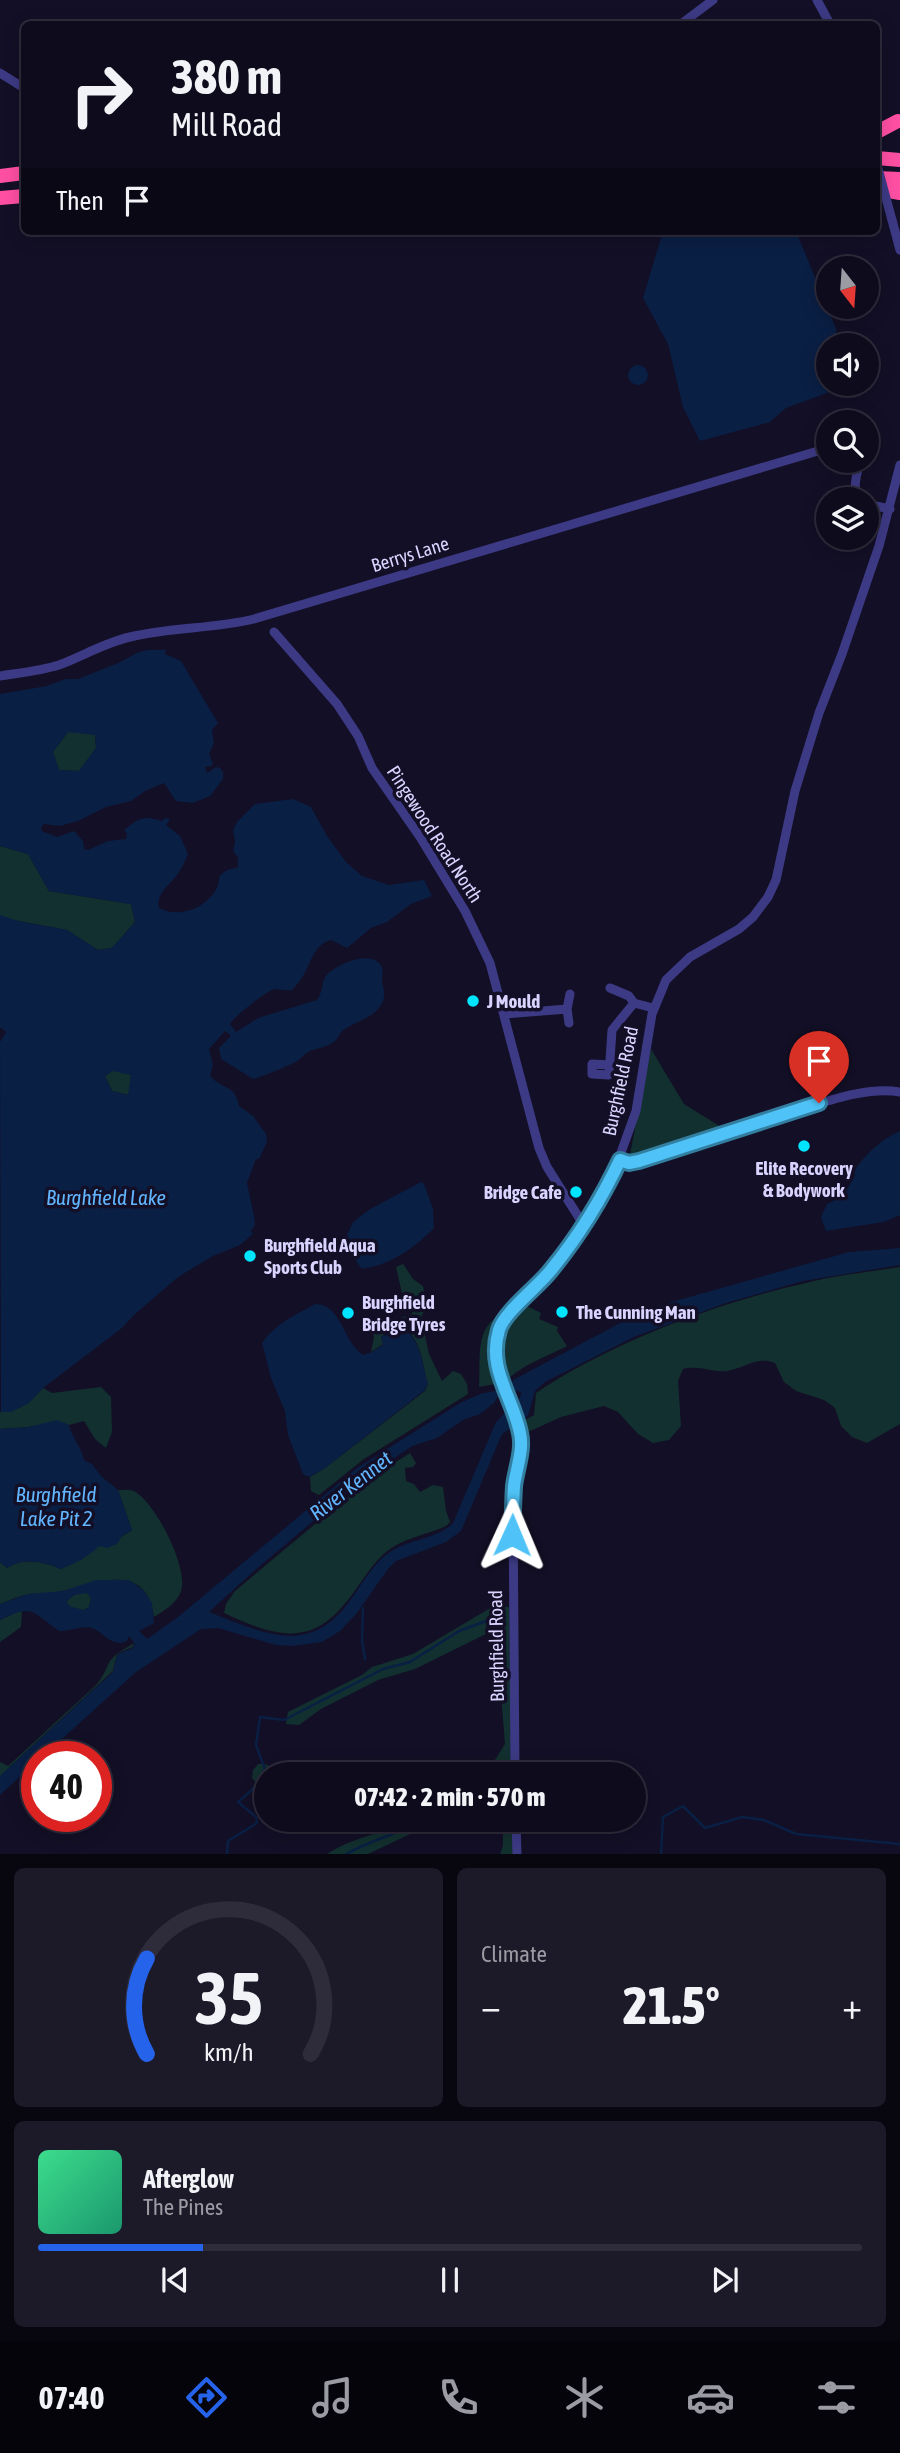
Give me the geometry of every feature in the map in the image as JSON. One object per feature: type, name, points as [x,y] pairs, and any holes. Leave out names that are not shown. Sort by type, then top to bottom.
[{"type":"highway","points":[[880,130],[898,121]]},
{"type":"highway","points":[[880,158],[900,160]]},
{"type":"highway","points":[[0,176],[21,173]]},
{"type":"highway","points":[[880,178],[900,180]]},
{"type":"highway","points":[[880,189],[900,192]]},
{"type":"highway","points":[[0,198],[21,196]]},
{"type":"street","points":[[685,21],[713,0]]},
{"type":"street","points":[[817,0],[828,21]]},
{"type":"street","points":[[0,73],[21,86]]},
{"type":"street","points":[[880,176],[900,250]]},
{"type":"street","name":"Berrys Lane","points":[[0,676],[58,665],[128,637],[254,619],[816,453]]},
{"type":"street","name":"Burghfield Road","points":[[515,1762],[513,1507],[521,1441],[519,1428],[499,1377],[496,1343],[500,1325],[550,1272],[583,1224],[620,1160],[636,1111],[653,1008],[666,980],[704,948],[753,918],[776,880],[795,791],[890,509],[900,465]]},
{"type":"street","points":[[879,507],[890,509]]},
{"type":"street","name":"Pingewood Road North","points":[[279,634],[299,663],[337,704],[358,736],[372,768],[442,871],[465,911],[489,964],[539,1148],[547,1167],[583,1224]]},
{"type":"street","points":[[610,988],[629,996],[634,1003],[653,1008]]},
{"type":"street","points":[[569,1023],[567,1009],[570,994]]},
{"type":"street","points":[[610,1065],[612,1030],[634,1003]]},
{"type":"street","points":[[504,1014],[567,1009]]},
{"type":"street","points":[[620,1160],[629,1163],[639,1161],[839,1097],[891,1090],[900,1092]]},
{"type":"street","points":[[516,1832],[517,1854]]},
{"type":"green space","points":[[68,732],[95,734],[96,748],[79,771],[59,770],[53,752]]},
{"type":"green space","points":[[0,846],[28,854],[49,891],[131,904],[135,922],[112,948],[98,950],[67,930],[3,918],[0,915]]},
{"type":"green space","points":[[651,1049],[684,1104],[721,1127],[644,1155],[630,1154]]},
{"type":"green space","points":[[113,1070],[131,1075],[129,1095],[112,1091],[105,1076]]},
{"type":"green space","points":[[403,1264],[413,1279],[423,1286],[427,1306],[421,1317],[429,1354],[442,1381],[453,1371],[461,1374],[467,1384],[468,1394],[364,1459],[319,1495],[311,1491],[310,1477],[425,1391],[428,1384],[418,1345],[403,1328],[386,1333],[381,1337],[383,1344],[371,1352],[374,1337],[371,1328],[412,1314],[411,1306],[402,1293],[396,1267]]},
{"type":"green space","points":[[900,1267],[900,1424],[867,1443],[852,1437],[841,1426],[835,1408],[824,1400],[796,1391],[784,1382],[775,1363],[768,1361],[727,1371],[683,1369],[678,1381],[681,1426],[669,1440],[653,1443],[638,1434],[618,1412],[604,1406],[561,1417],[528,1432],[523,1421],[534,1415],[536,1393],[597,1357],[666,1326],[772,1291],[829,1278]]},
{"type":"green space","points":[[525,1305],[541,1313],[539,1319],[558,1327],[557,1331],[567,1346],[526,1366],[506,1382],[479,1387],[480,1346],[488,1326],[496,1317]]},
{"type":"green space","points":[[101,1387],[111,1397],[112,1432],[106,1448],[95,1439],[84,1421],[69,1425],[56,1421],[29,1427],[0,1429],[0,1412],[19,1408],[43,1388],[52,1393]]},
{"type":"green space","points":[[410,1453],[416,1463],[413,1467],[405,1468],[406,1481],[414,1484],[420,1492],[433,1485],[443,1487],[450,1522],[446,1526],[407,1540],[386,1552],[342,1607],[314,1628],[300,1633],[271,1631],[224,1613],[226,1604],[235,1591],[369,1479]]},
{"type":"green space","points":[[118,1490],[132,1490],[142,1498],[168,1536],[180,1567],[182,1581],[181,1591],[174,1602],[154,1617],[149,1599],[141,1587],[130,1581],[117,1580],[55,1593],[27,1595],[0,1604],[0,1562],[7,1568],[34,1562],[61,1569],[99,1546],[117,1544],[118,1539],[132,1530]]},
{"type":"green space","points":[[80,1593],[87,1593],[91,1598],[89,1607],[82,1611],[66,1602]]},
{"type":"green space","points":[[492,1607],[509,1607],[511,1762],[494,1762],[505,1744],[499,1670],[502,1640],[496,1629],[415,1669],[378,1680],[321,1709],[299,1725],[286,1724],[288,1712],[362,1675],[372,1667],[413,1654]]},
{"type":"green space","points":[[22,1610],[21,1627],[0,1642],[0,1620]]},
{"type":"green space","points":[[134,1643],[133,1647],[117,1655],[113,1671],[35,1741],[95,1686],[112,1658]]},
{"type":"green space","points":[[21,1754],[0,1776],[0,1762],[8,1766]]},
{"type":"green space","points":[[380,1832],[415,1832],[368,1854],[327,1854]]},
{"type":"green space","points":[[503,1832],[512,1832],[513,1854],[500,1854]]},
{"type":"water","points":[[662,235],[798,235],[816,280],[816,319],[832,319],[836,329],[836,333],[816,333],[816,396],[819,396],[786,408],[770,422],[700,441],[683,407],[668,344],[643,298]]},
{"type":"water","points":[[638,365],[645,368],[648,375],[645,382],[638,385],[631,382],[628,375],[631,368]]},
{"type":"water","name":"Burghfield Lake","points":[[166,650],[165,654],[181,661],[218,723],[212,730],[214,743],[209,754],[213,763],[212,766],[205,767],[207,773],[216,767],[220,768],[223,779],[210,796],[193,803],[176,801],[164,783],[131,801],[106,807],[78,821],[60,826],[44,824],[42,831],[57,837],[74,831],[83,841],[84,849],[88,850],[108,841],[126,839],[124,830],[142,819],[170,819],[166,825],[180,836],[188,854],[179,872],[161,894],[159,908],[183,912],[206,901],[217,888],[221,875],[238,867],[238,858],[233,851],[233,830],[237,822],[255,804],[293,799],[311,807],[346,862],[362,876],[389,885],[424,880],[432,896],[411,904],[387,922],[371,928],[347,948],[331,940],[325,942],[292,990],[271,991],[230,1024],[236,1032],[258,1018],[317,1000],[325,978],[335,969],[362,958],[375,960],[382,970],[384,995],[381,1005],[369,1016],[343,1030],[332,1043],[308,1052],[289,1065],[253,1079],[221,1059],[219,1048],[231,1036],[225,1031],[209,1049],[213,1065],[210,1076],[235,1094],[239,1106],[253,1116],[266,1134],[267,1142],[259,1159],[256,1159],[247,1183],[254,1216],[255,1225],[251,1231],[253,1234],[240,1245],[213,1256],[178,1277],[122,1328],[43,1388],[29,1403],[11,1412],[1,1412],[0,1042],[6,1032],[0,1027],[0,915],[67,930],[98,950],[112,948],[135,922],[131,904],[49,891],[28,854],[0,846],[0,694],[47,686],[66,679],[78,679],[139,652]],"holes":[[[68,732],[95,735],[96,748],[79,771],[59,770],[53,752]],[[113,1071],[131,1075],[128,1095],[112,1091],[105,1076]]]},
{"type":"water","points":[[900,1131],[900,1215],[884,1222],[826,1231],[821,1217],[827,1204],[843,1196],[855,1176],[854,1171],[869,1153]]},
{"type":"water","points":[[421,1182],[433,1209],[434,1228],[401,1254],[382,1264],[362,1269],[353,1257],[346,1237],[353,1222],[370,1209]]},
{"type":"water","name":"River Kennet","points":[[900,1248],[900,1265],[803,1281],[726,1303],[634,1337],[545,1382],[535,1391],[528,1416],[502,1434],[461,1531],[446,1542],[396,1561],[340,1631],[322,1642],[291,1646],[276,1645],[218,1628],[201,1629],[136,1672],[60,1741],[38,1741],[113,1672],[117,1656],[133,1648],[135,1644],[129,1636],[127,1641],[117,1643],[89,1627],[59,1631],[32,1612],[19,1612],[0,1620],[0,1604],[28,1594],[63,1591],[96,1580],[129,1580],[143,1590],[152,1603],[154,1623],[139,1631],[147,1639],[178,1617],[357,1468],[460,1403],[511,1384],[513,1380],[624,1321],[661,1305],[849,1252]],"holes":[[[512,1390],[521,1392],[520,1398],[496,1422],[453,1523],[440,1532],[398,1548],[384,1557],[333,1619],[317,1630],[283,1636],[247,1627],[209,1612],[360,1482],[412,1446],[437,1438],[463,1420],[480,1414],[497,1398]],[[87,1593],[91,1598],[89,1607],[85,1610],[71,1607],[66,1602],[74,1595]]]},
{"type":"water","points":[[315,1304],[324,1306],[337,1316],[350,1341],[363,1355],[383,1345],[381,1337],[403,1329],[409,1333],[420,1353],[428,1383],[425,1390],[325,1468],[309,1477],[303,1474],[288,1435],[285,1411],[271,1378],[262,1343],[279,1325]]},
{"type":"water","name":"Burghfield Lake Pit 2","points":[[57,1420],[69,1425],[84,1460],[92,1464],[101,1476],[118,1490],[132,1530],[122,1536],[117,1544],[107,1548],[99,1546],[61,1569],[34,1562],[7,1568],[0,1562],[0,1429],[29,1427]]},
{"type":"water","points":[[21,1757],[21,1776],[0,1795],[0,1776]]},
{"type":"waterway","points":[[363,1608],[362,1641],[365,1659]]},
{"type":"waterway","points":[[227,1854],[228,1841],[257,1823],[256,1817],[238,1802],[252,1790],[265,1769],[256,1745],[260,1717],[284,1720],[383,1669],[410,1662],[459,1631],[497,1617]]},
{"type":"waterway","points":[[661,1854],[663,1817],[683,1806],[705,1828],[742,1817],[764,1820],[796,1834],[900,1844]]},
{"type":"waterway","points":[[347,1854],[399,1832]]},
{"type":"place","name":"J Mould","points":[[473,1001]]},
{"type":"place","name":"Elite Recovery & Bodywork","points":[[804,1146]]},
{"type":"place","name":"Bridge Cafe","points":[[576,1192]]},
{"type":"place","name":"Burghfield Aqua Sports Club","points":[[250,1256]]},
{"type":"place","name":"The Cunning Man","points":[[562,1312]]},
{"type":"place","name":"Burghfield Bridge Tyres","points":[[348,1313]]},
{"type":"route","points":[[512,1535],[514,1487],[521,1435],[497,1368],[496,1343],[500,1325],[550,1272],[620,1160],[629,1163],[639,1161],[819,1103]]}]
